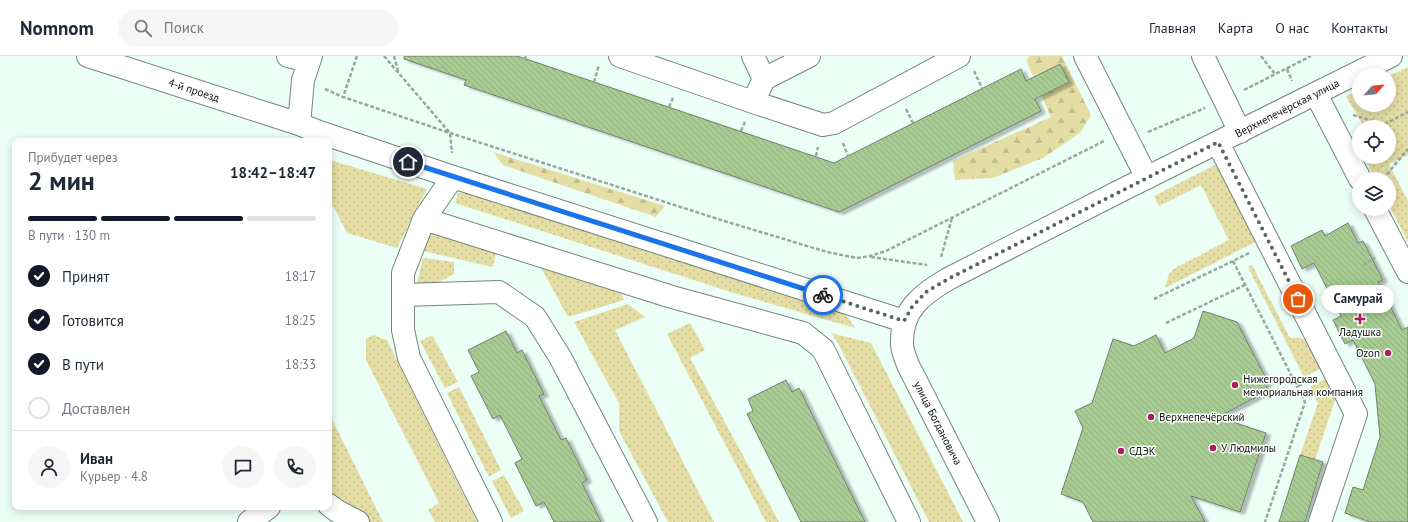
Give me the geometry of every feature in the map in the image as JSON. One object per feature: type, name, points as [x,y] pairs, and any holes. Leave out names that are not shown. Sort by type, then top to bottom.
[{"type":"street","name":"4-й проезд","points":[[88,56],[311,132]]},
{"type":"street","points":[[288,56],[310,59],[303,80],[311,132],[330,138]]},
{"type":"street","points":[[753,56],[764,79]]},
{"type":"street","points":[[753,102],[764,79],[808,56]]},
{"type":"street","points":[[610,59],[753,102],[823,125],[834,123],[959,56]]},
{"type":"street","points":[[1085,56],[1147,178]]},
{"type":"street","points":[[1203,56],[1240,132]]},
{"type":"street","name":"Верхнепечёрская улица","points":[[904,321],[912,307],[926,292],[948,279],[1391,56]]},
{"type":"street","points":[[1316,94],[1356,172]]},
{"type":"street","points":[[332,139],[904,321]]},
{"type":"street","points":[[1218,142],[1356,414],[1320,522]]},
{"type":"street","points":[[453,177],[424,219],[403,273],[402,330],[409,358],[491,522]]},
{"type":"street","points":[[1379,216],[1408,272]]},
{"type":"street","points":[[424,219],[672,297],[803,333],[823,349],[909,522]]},
{"type":"street","points":[[403,295],[499,292],[535,317],[560,356],[646,522]]},
{"type":"street","name":"улица Богдановича","points":[[904,321],[902,345],[908,365],[988,522]]},
{"type":"street","points":[[332,507],[358,522]]},
{"type":"street","points":[[249,522],[265,510]]},
{"type":"path","points":[[357,56],[343,97],[721,220],[828,252],[857,258],[886,251],[1109,139]]},
{"type":"path","points":[[384,56],[450,133]]},
{"type":"path","points":[[394,56],[398,72]]},
{"type":"path","points":[[1261,56],[1274,74]]},
{"type":"path","points":[[1144,134],[1225,100],[1311,56]]},
{"type":"path","points":[[594,82],[610,59]]},
{"type":"path","points":[[1392,120],[1408,112]]},
{"type":"path","points":[[1389,172],[1408,150]]},
{"type":"path","points":[[940,263],[952,218]]},
{"type":"path","points":[[1154,299],[1269,243]]},
{"type":"path","points":[[870,256],[934,266]]},
{"type":"path","points":[[1233,261],[1305,402],[1264,522]]},
{"type":"path","points":[[1166,323],[1245,285]]},
{"type":"green space","points":[[1030,56],[1062,56],[1091,115],[1080,133],[1043,158],[993,178],[955,180],[953,161],[1051,117],[1026,60]]},
{"type":"green space","points":[[1408,67],[1408,155],[1396,161],[1396,120],[1360,120],[1355,112],[1396,112],[1396,73]]},
{"type":"green space","points":[[1352,93],[1352,106],[1346,96]]},
{"type":"green space","points":[[493,152],[665,206],[656,217],[503,165]]},
{"type":"green space","points":[[332,161],[427,189],[397,248],[347,233],[332,204]]},
{"type":"green space","points":[[1217,164],[1259,240],[1165,288],[1169,274],[1175,268],[1229,240],[1201,185],[1159,206],[1154,196]]},
{"type":"green space","points":[[1368,164],[1389,164],[1393,172],[1372,172]]},
{"type":"green space","points":[[1396,178],[1408,201],[1408,242],[1395,216],[1396,216]]},
{"type":"green space","points":[[469,191],[840,306],[855,328],[737,294],[455,203],[458,193]]},
{"type":"green space","points":[[438,230],[497,248],[493,267],[423,251],[427,237]]},
{"type":"green space","points":[[423,258],[454,262],[454,274],[423,290],[417,284]]},
{"type":"green space","points":[[1252,265],[1290,338],[1303,339],[1312,345],[1324,367],[1304,377],[1248,267]]},
{"type":"green space","points":[[540,266],[620,291],[624,300],[568,317]]},
{"type":"green space","points":[[628,304],[645,317],[615,330],[714,522],[668,522],[619,431],[619,403],[574,322]]},
{"type":"green space","points":[[690,323],[705,350],[690,358],[779,522],[766,522],[667,334]]},
{"type":"green space","points":[[831,333],[871,343],[963,522],[929,522],[838,343]]},
{"type":"green space","points":[[373,335],[387,340],[477,522],[435,522],[428,510],[439,503],[366,360],[366,339]]},
{"type":"green space","points":[[432,335],[458,382],[445,388],[420,341]]},
{"type":"green space","points":[[1329,377],[1337,394],[1315,460],[1300,455],[1318,403],[1310,387]]},
{"type":"green space","points":[[459,387],[501,470],[489,477],[447,393]]},
{"type":"green space","points":[[332,419],[383,522],[358,522],[332,507]]},
{"type":"green space","points":[[504,475],[524,511],[511,518],[492,481]]},
{"type":"building","points":[[404,56],[517,56],[834,163],[1021,69],[1026,81],[1060,64],[1069,82],[1035,99],[1041,111],[839,212],[464,85],[466,80],[404,59]]},
{"type":"building","points":[[1348,223],[1358,243],[1363,241],[1383,280],[1378,282],[1402,330],[1408,327],[1408,522],[1370,522],[1345,513],[1353,487],[1363,490],[1380,437],[1375,384],[1353,340],[1345,344],[1333,320],[1341,316],[1314,263],[1302,269],[1291,246],[1322,230],[1325,236]]},
{"type":"building","name":"Верхнепечёрский","points":[[1203,311],[1237,322],[1268,382],[1265,384],[1268,391],[1218,417],[1266,433],[1240,512],[1191,496],[1205,522],[1093,522],[1083,502],[1061,494],[1083,428],[1075,411],[1092,403],[1113,339],[1134,346],[1156,335],[1165,353],[1194,338]]},
{"type":"building","points":[[506,331],[517,353],[522,350],[544,394],[539,396],[561,440],[566,438],[587,480],[582,483],[601,522],[554,522],[544,502],[536,506],[515,463],[522,459],[500,415],[493,419],[471,376],[479,372],[468,350]]},
{"type":"building","points":[[786,380],[792,392],[799,388],[865,522],[801,522],[747,414],[753,411],[748,399]]},
{"type":"building","points":[[1300,455],[1323,462],[1305,522],[1279,522]]},
{"type":"way so far","points":[[823,295],[904,321],[912,307],[926,292],[948,279],[1218,142],[1298,299]]},
{"type":"place","name":"Самурай","points":[[1298,299]]},
{"type":"place","name":"Ладушка","points":[[1360,319]]},
{"type":"place","name":"Ozon","points":[[1388,353]]},
{"type":"place","name":"Нижегородская мемориальная компания","points":[[1235,385]]},
{"type":"place","name":"Верхнепечёрский","points":[[1151,417]]},
{"type":"place","name":"У Людмилы","points":[[1213,448]]},
{"type":"place","name":"СДЭК","points":[[1121,451]]},
{"type":"route","points":[[408,162],[823,295]]}]
